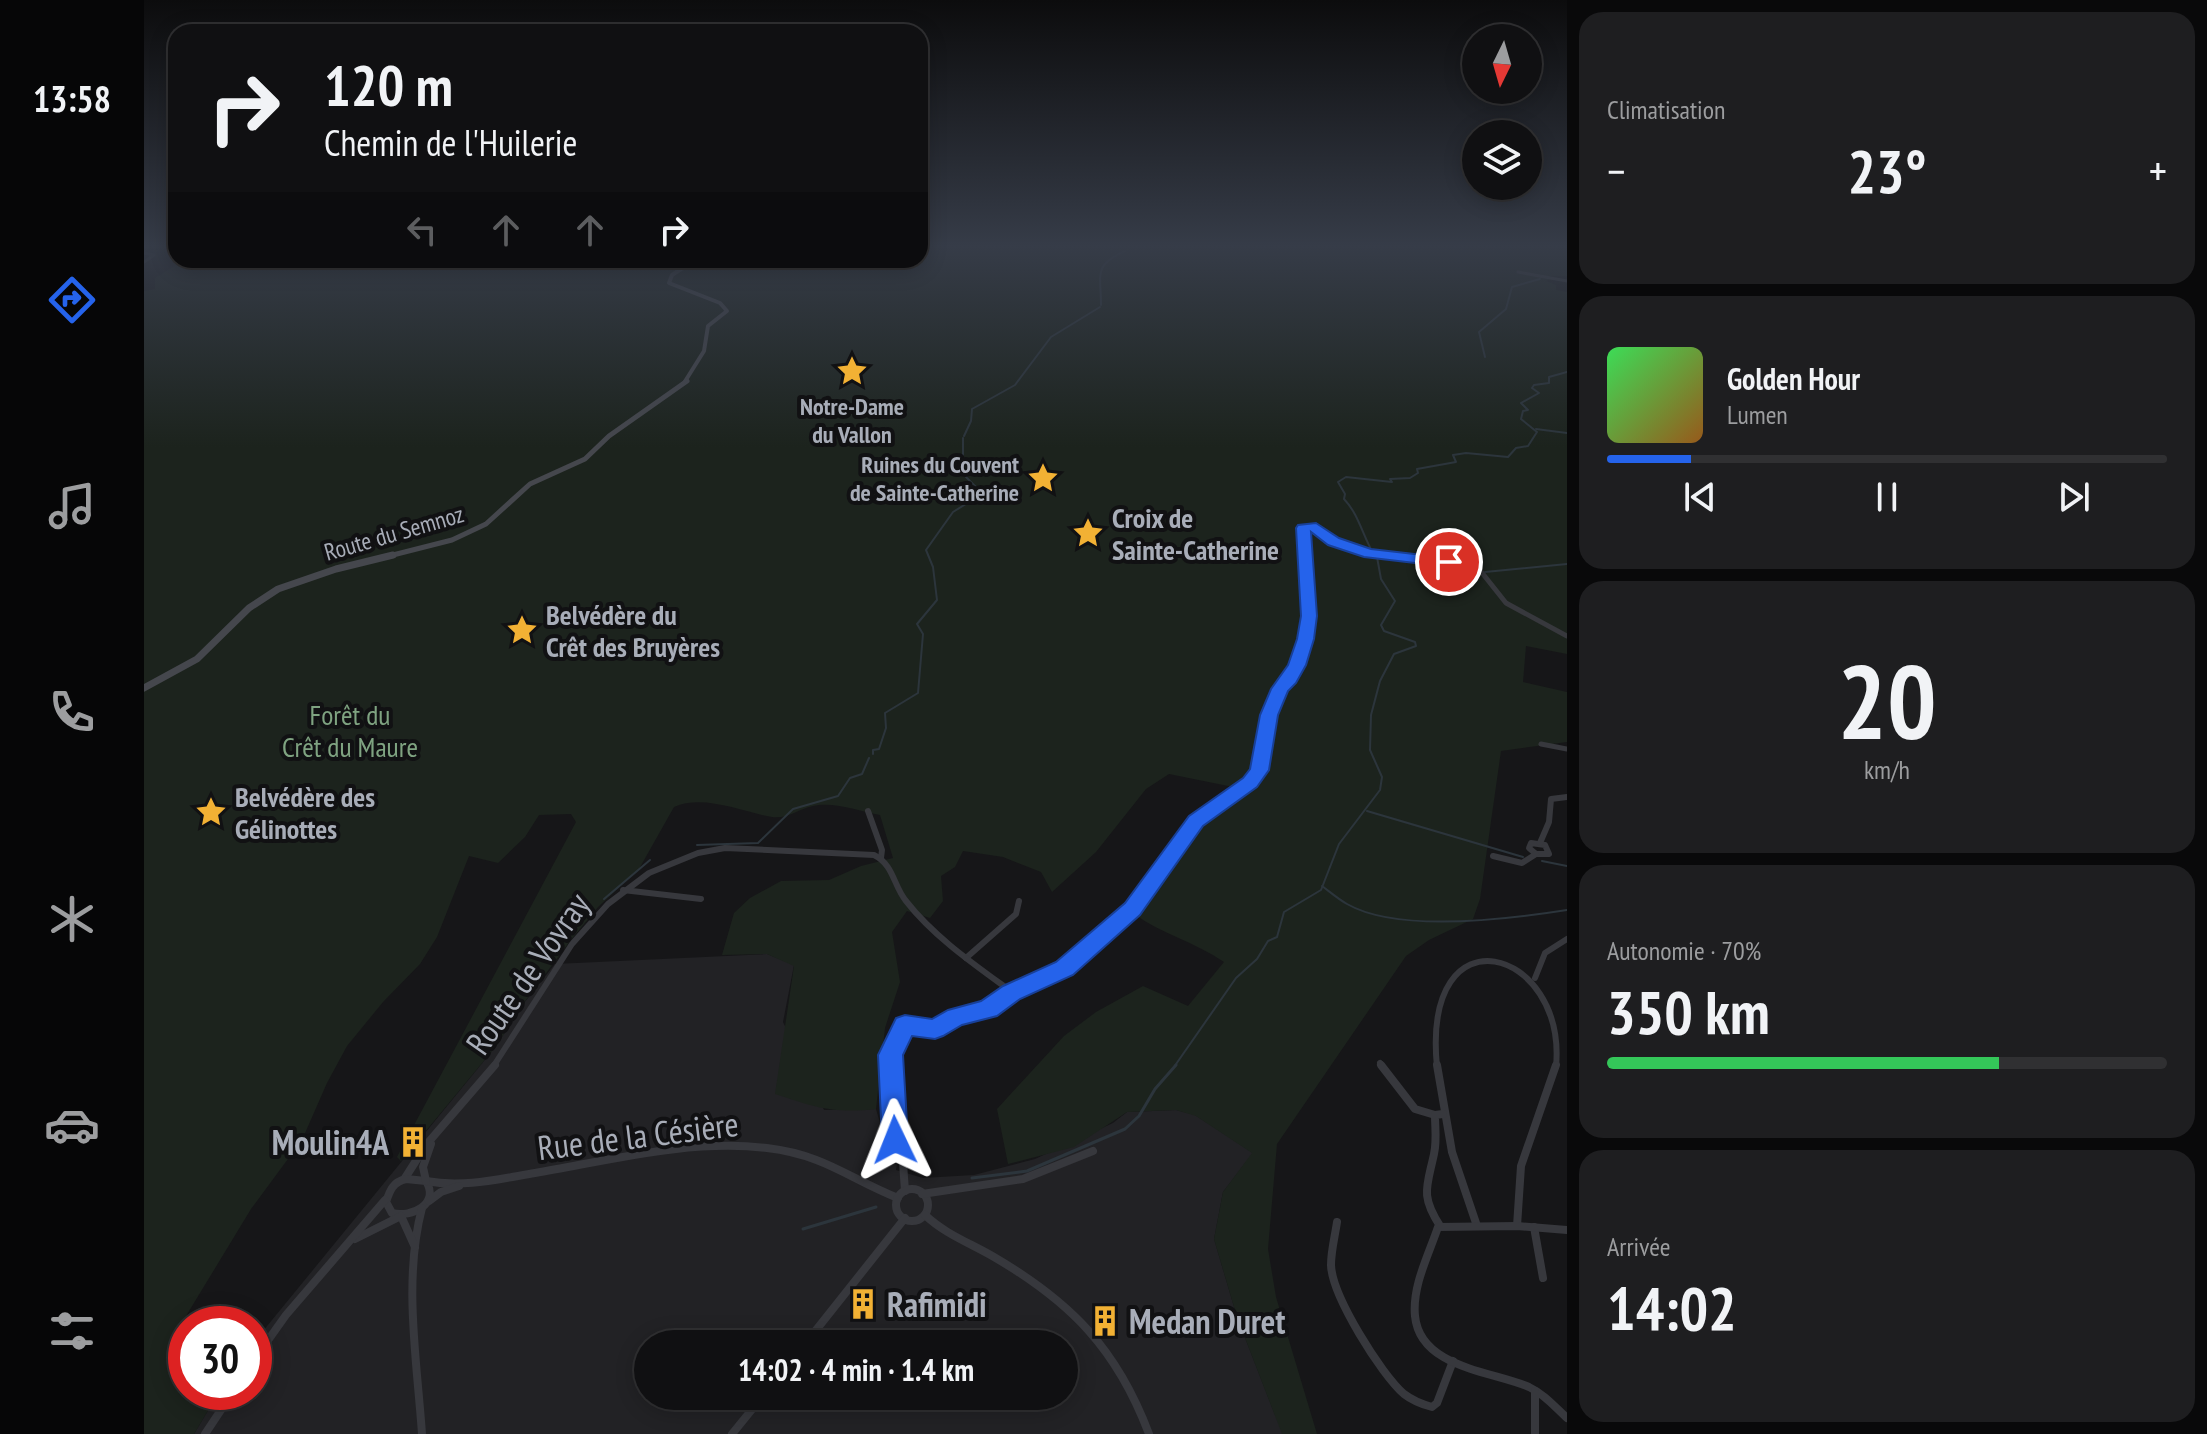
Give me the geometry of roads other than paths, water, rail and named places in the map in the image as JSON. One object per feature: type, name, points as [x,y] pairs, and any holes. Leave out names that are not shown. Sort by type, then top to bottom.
[{"type":"main road","name":"Route du Semnoz","points":[[144,688],[197,659],[249,608],[278,589],[336,569],[459,538],[499,514],[530,484],[585,459],[605,439],[688,380],[704,351],[707,327],[725,314]]},
{"type":"street","points":[[922,1194],[928,1201],[925,1215],[918,1219],[905,1218],[896,1207],[901,1195],[903,1163],[894,1135],[891,1055],[897,1037],[907,1024],[935,1029],[956,1017],[988,1009],[1012,992],[1058,974],[1128,914],[1196,821],[1250,782],[1260,769],[1269,715],[1280,689],[1297,665],[1306,639],[1309,616],[1303,528],[1316,528],[1334,541],[1372,554],[1479,569],[1490,590],[1504,603],[1567,636]]},
{"type":"street","points":[[1541,744],[1567,749]]},
{"type":"street","points":[[1540,843],[1549,822],[1551,799],[1567,797]]},
{"type":"street","points":[[868,811],[882,850],[881,858],[905,900],[966,958],[1012,992]]},
{"type":"street","points":[[1540,843],[1548,848],[1549,854],[1536,854],[1529,845],[1540,843]]},
{"type":"street","name":"Route de Vovray","points":[[405,1178],[417,1156],[504,1053],[565,954],[597,913],[621,890],[674,861],[724,848],[854,853],[881,858]]},
{"type":"street","points":[[1493,856],[1524,865],[1536,854]]},
{"type":"street","points":[[621,890],[701,899]]},
{"type":"street","points":[[966,958],[1016,914],[1019,901]]},
{"type":"street","points":[[1536,979],[1544,953],[1567,939]]},
{"type":"street","points":[[1440,1226],[1431,1214],[1422,1189],[1434,1153],[1439,1114],[1435,1027],[1448,988],[1462,972],[1484,959],[1506,961],[1536,979],[1554,1022],[1558,1051],[1557,1064],[1520,1169],[1517,1226]]},
{"type":"street","points":[[1380,1063],[1415,1109],[1439,1114]]},
{"type":"street","points":[[1439,1114],[1457,1179],[1477,1226]]},
{"type":"street","name":"Route de Vovray","points":[[425,1179],[425,1156],[433,1139]]},
{"type":"street","name":"Rue de la Césière","points":[[424,1205],[441,1192],[471,1183],[665,1151],[747,1146],[817,1158],[901,1195]]},
{"type":"street","points":[[901,1195],[1023,1179],[1093,1151]]},
{"type":"street","points":[[272,1335],[392,1188],[405,1178],[425,1179],[430,1190],[417,1227],[416,1250],[422,1434]]},
{"type":"street","name":"Rue de la Césière","points":[[425,1179],[442,1184],[471,1183]]},
{"type":"street","points":[[387,1197],[389,1210],[401,1216],[416,1250]]},
{"type":"street","points":[[347,1244],[401,1216],[412,1214],[424,1205]]},
{"type":"street","points":[[925,1215],[1035,1282],[1076,1313],[1122,1372],[1149,1434]]},
{"type":"street","points":[[816,1330],[905,1218]]},
{"type":"street","points":[[1337,1222],[1331,1265],[1333,1277],[1377,1362],[1393,1384],[1421,1406],[1432,1407],[1437,1403],[1453,1361]]},
{"type":"street","points":[[1440,1226],[1517,1226],[1567,1230]]},
{"type":"street","points":[[1440,1226],[1416,1294],[1416,1323],[1421,1339],[1474,1372],[1535,1390],[1567,1418]]},
{"type":"street","points":[[1534,1227],[1543,1278]]},
{"type":"street","points":[[1535,1390],[1535,1434]]},
{"type":"street","points":[[205,1434],[221,1410]]},
{"type":"street","points":[[732,1434],[752,1410]]},
{"type":"waterway","points":[[964,436],[971,421],[972,409],[1015,385],[1051,337],[1089,314]]},
{"type":"waterway","points":[[1485,357],[1479,332],[1500,314]]},
{"type":"waterway","points":[[1373,553],[1338,482],[1346,477],[1392,482],[1390,479],[1410,478],[1418,473],[1417,469],[1456,462],[1453,455],[1466,453],[1508,457],[1516,448],[1528,446],[1537,432],[1521,419],[1523,411],[1528,410],[1521,403],[1539,393],[1532,388],[1534,385],[1549,383],[1549,377],[1567,372]]},
{"type":"waterway","points":[[1536,429],[1567,433]]},
{"type":"waterway","points":[[873,754],[873,750],[879,749],[886,728],[885,713],[918,693],[923,634],[917,624],[937,600],[933,567],[926,550],[953,512],[977,497],[980,491],[966,477],[970,465],[963,458],[963,438]]},
{"type":"waterway","points":[[1322,886],[1339,844],[1380,790],[1382,777],[1370,750],[1371,715],[1380,681],[1394,654],[1416,646],[1415,642],[1384,631],[1381,625],[1395,601],[1381,579],[1377,557]]},
{"type":"waterway","points":[[1485,572],[1567,564]]},
{"type":"waterway","points":[[697,845],[758,843],[793,809],[838,796],[850,778],[862,774],[869,758]]},
{"type":"waterway","points":[[1367,811],[1523,857]]},
{"type":"waterway","points":[[604,899],[650,860]]},
{"type":"waterway","points":[[1542,861],[1567,866]]},
{"type":"waterway","points":[[1174,1067],[1236,978],[1257,959],[1268,941],[1277,937],[1284,912],[1322,886]]},
{"type":"waterway","points":[[1322,886],[1347,904],[1369,913],[1424,921],[1486,920],[1567,910]]},
{"type":"waterway","points":[[972,1178],[1027,1171],[1125,1129],[1139,1116],[1155,1089],[1176,1065]]},
{"type":"waterway","points":[[803,1229],[876,1207]]},
{"type":"place","name":"Notre-Dame du Vallon","points":[[852,371]]},
{"type":"place","name":"Ruines du Couvent de Sainte-Catherine","points":[[1043,478]]},
{"type":"place","name":"Croix de Sainte-Catherine","points":[[1088,533]]},
{"type":"place","name":"Belvédère du Crêt des Bruyères","points":[[522,630]]},
{"type":"place","name":"Belvédère des Gélinottes","points":[[211,812]]},
{"type":"place","name":"Moulin4A","points":[[413,1142]]},
{"type":"place","name":"Rafimidi","points":[[863,1304]]},
{"type":"place","name":"Medan Duret","points":[[1105,1321]]},
{"type":"park label","name":"Forêt du Crêt du Maure","points":[[350,730]]}]
